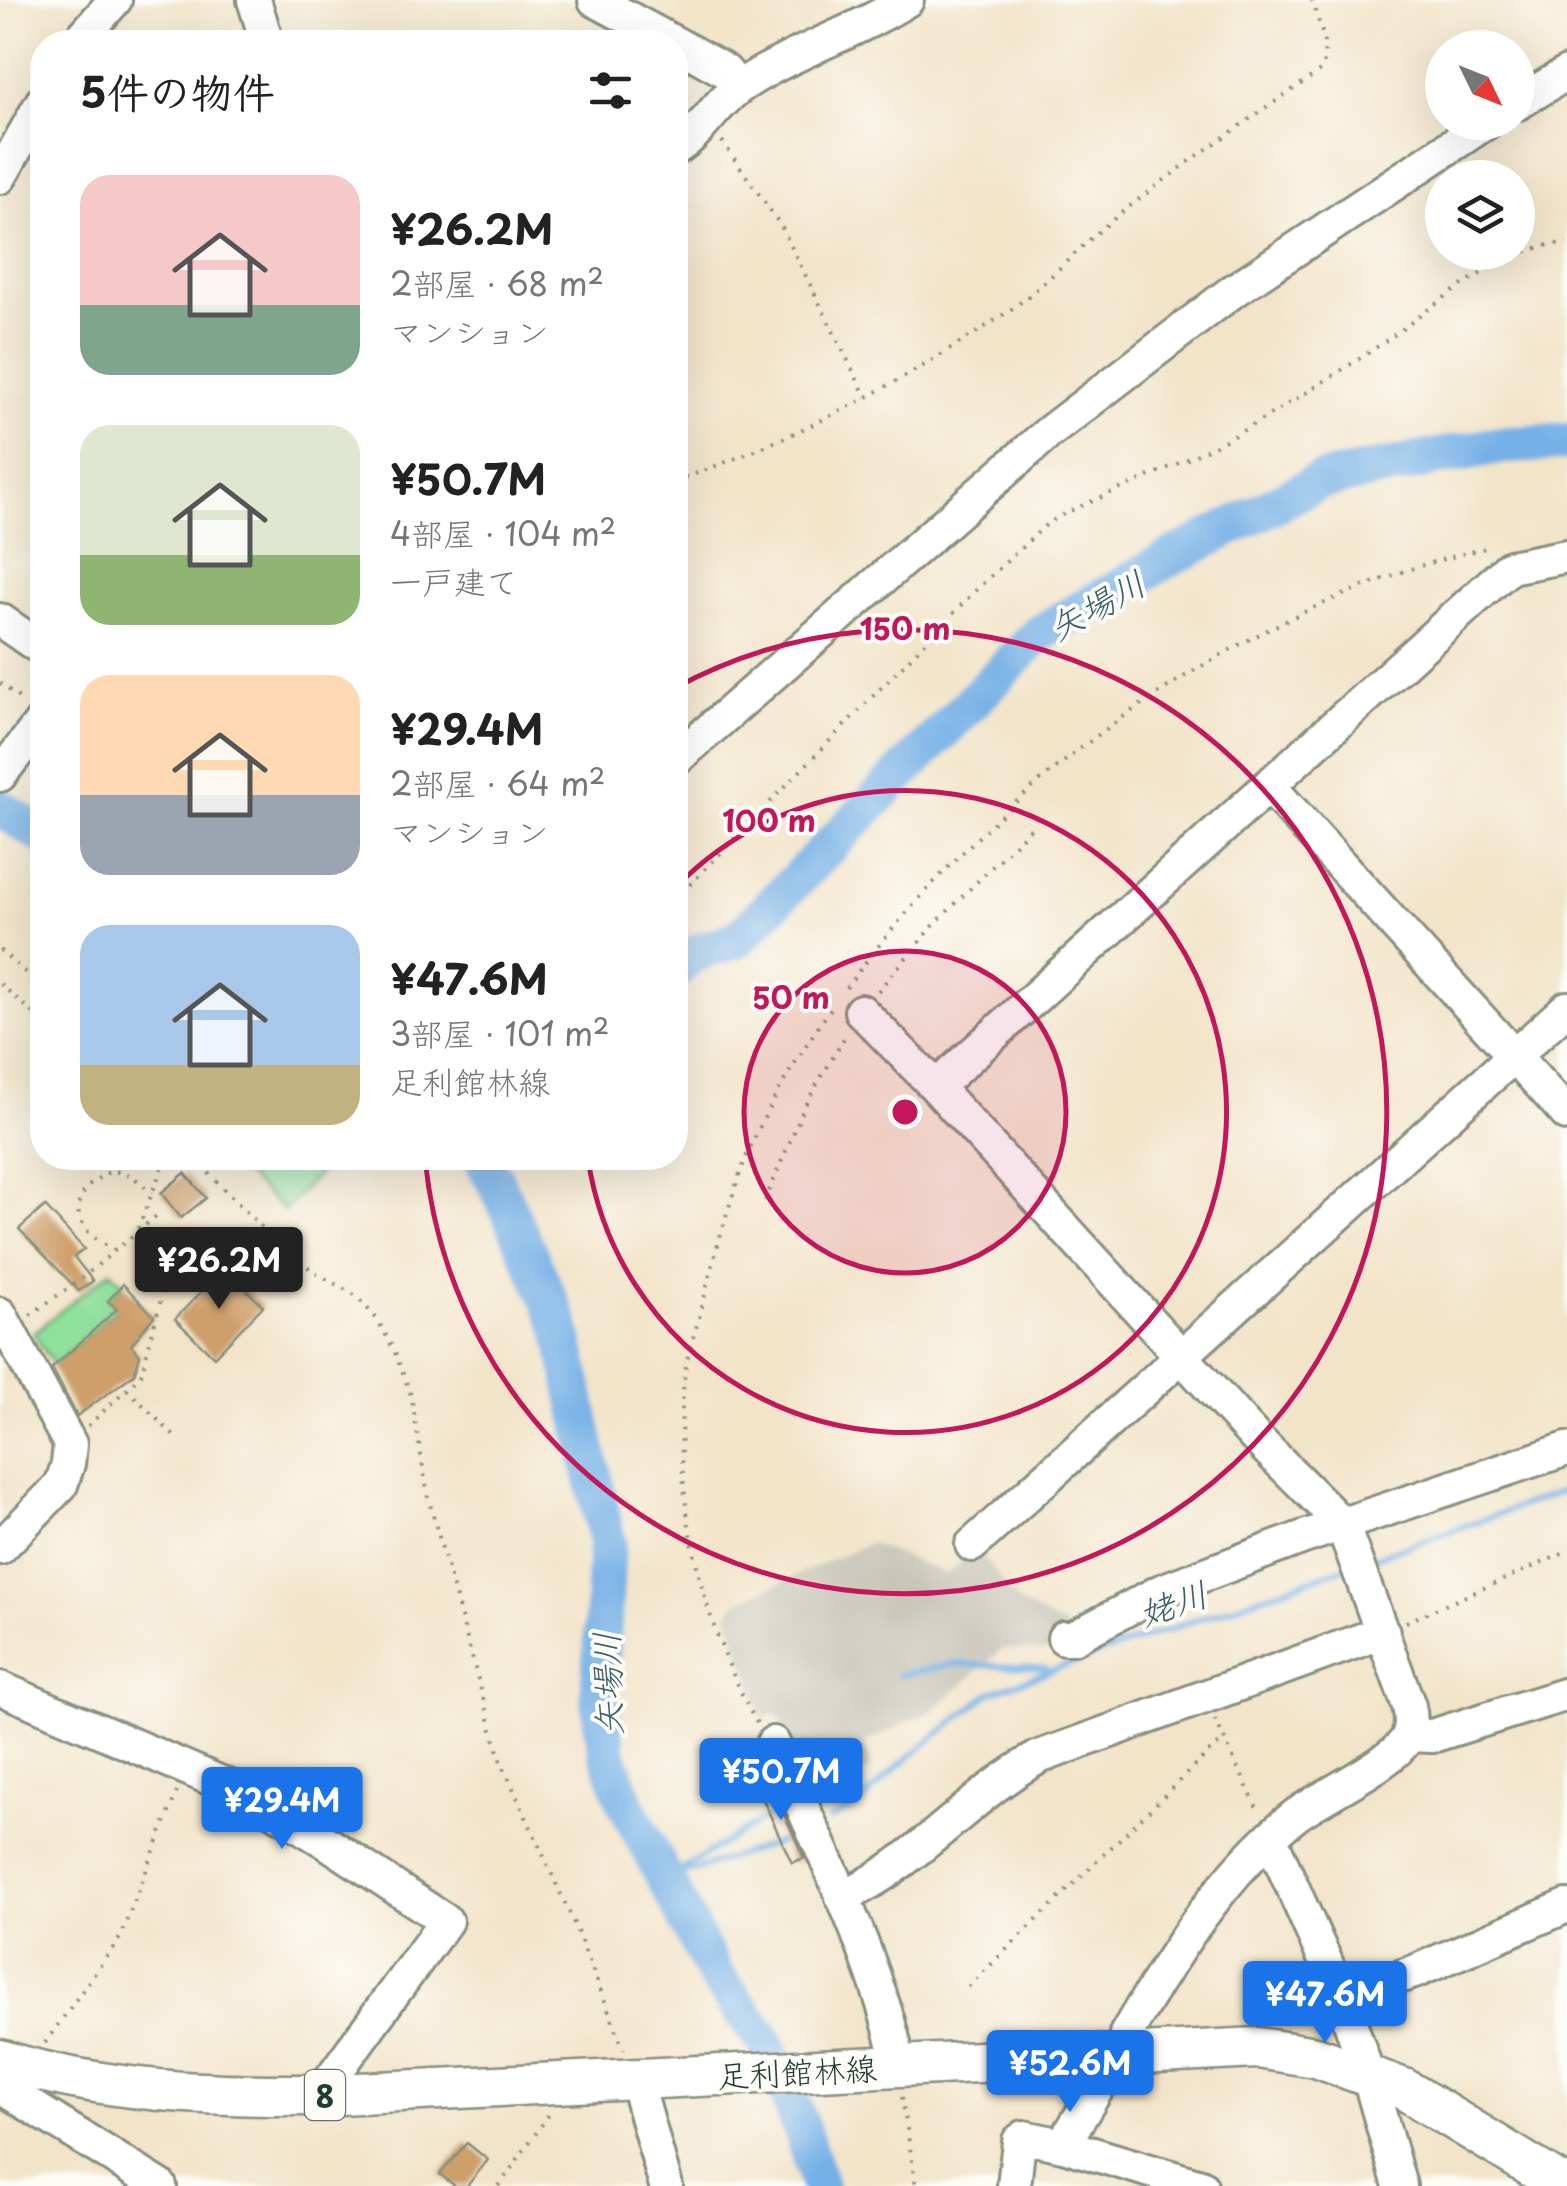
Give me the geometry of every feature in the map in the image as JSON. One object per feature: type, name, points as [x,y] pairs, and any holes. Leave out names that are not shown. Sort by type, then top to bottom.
[{"type":"main road","name":"足利館林線","points":[[8,2077],[95,2082],[170,2092],[318,2096],[645,2080],[896,2075],[1258,2048],[1316,2057],[1404,2090],[1564,2186]]},
{"type":"street","points":[[89,30],[115,0]]},
{"type":"street","points":[[254,0],[263,30]]},
{"type":"street","points":[[595,0],[650,30]]},
{"type":"street","points":[[688,137],[738,87],[907,0]]},
{"type":"street","points":[[688,51],[725,72],[738,87]]},
{"type":"street","points":[[1535,92],[1567,72]]},
{"type":"street","points":[[0,177],[30,123]]},
{"type":"street","points":[[688,748],[1062,422],[1234,291],[1460,140]]},
{"type":"street","points":[[936,1087],[1510,567],[1567,556]]},
{"type":"street","points":[[0,620],[30,641]]},
{"type":"street","points":[[5,768],[30,736]]},
{"type":"street","points":[[1270,787],[1567,1114]]},
{"type":"street","points":[[972,1545],[1567,1008]]},
{"type":"street","points":[[861,1012],[936,1087],[1345,1530],[1409,1706],[1409,1735],[1399,1750],[1324,1796],[1270,1837],[1170,1958],[1126,2034]]},
{"type":"street","points":[[0,1548],[61,1484],[70,1444],[5,1322]]},
{"type":"street","points":[[1064,1638],[1073,1638],[1161,1591],[1345,1530],[1567,1449]]},
{"type":"street","points":[[842,1897],[882,1877],[962,1810],[1029,1762],[1381,1627]]},
{"type":"street","points":[[0,1688],[249,1796],[446,1920],[318,2096]]},
{"type":"street","points":[[1409,1735],[1432,1736],[1567,1694]]},
{"type":"street","points":[[773,1743],[842,1897],[895,2043],[896,2075]]},
{"type":"street","points":[[1270,1837],[1341,1996],[1400,2186]]},
{"type":"street","points":[[1341,1996],[1414,1972],[1567,1906]]},
{"type":"street","points":[[1063,2145],[1108,2071]]},
{"type":"street","points":[[8,2077],[160,2186]]},
{"type":"street","points":[[645,2080],[666,2186]]},
{"type":"street","points":[[1014,2186],[1019,2140],[1034,2138],[1201,2186]]},
{"type":"path","points":[[688,476],[741,458],[902,380],[1011,309],[1172,173],[1320,71],[1325,62],[1324,46],[1312,0]]},
{"type":"path","points":[[705,122],[732,153],[782,226],[866,398]]},
{"type":"path","points":[[688,887],[1046,524],[1190,460],[1254,424],[1469,282],[1520,255],[1567,244]]},
{"type":"path","points":[[0,950],[30,977]]},
{"type":"path","points":[[0,984],[30,1010]]},
{"type":"path","points":[[137,1231],[162,1170]]},
{"type":"path","points":[[206,1170],[279,1245],[316,1274],[355,1295],[377,1319],[394,1350],[411,1395],[428,1496],[500,1759],[574,1921],[618,2035]]},
{"type":"path","points":[[114,1250],[98,1243],[84,1226],[76,1210],[79,1199],[106,1173],[118,1171],[153,1194]]},
{"type":"path","points":[[5,1322],[81,1279],[161,1212]]},
{"type":"path","points":[[137,1231],[202,1292]]},
{"type":"path","points":[[70,1444],[141,1375],[171,1262]]},
{"type":"path","points":[[127,1389],[174,1436]]},
{"type":"path","points":[[1381,1627],[1567,1552]]},
{"type":"path","points":[[1203,1695],[1270,1837]]},
{"type":"path","points":[[968,1987],[1225,1741]]},
{"type":"path","points":[[8,2077],[120,1938],[186,1769]]},
{"type":"path","points":[[896,2075],[916,2186]]},
{"type":"path","points":[[499,2186],[570,2084]]},
{"type":"shaded area","points":[[869,1543],[947,1574],[977,1549],[1019,1603],[1065,1627],[1064,1652],[1002,1649],[932,1711],[864,1743],[873,1768],[837,1783],[845,1801],[823,1810],[777,1713],[763,1718],[728,1615],[735,1603]]},
{"type":"green space","points":[[239,1170],[322,1170],[284,1210]]},
{"type":"green space","points":[[111,1271],[123,1284],[109,1300],[117,1309],[54,1366],[33,1333]]},
{"type":"building","points":[[185,1173],[206,1198],[181,1218],[161,1193]]},
{"type":"building","points":[[45,1206],[84,1249],[74,1257],[93,1281],[79,1291],[19,1229]]},
{"type":"building","points":[[224,1268],[263,1306],[214,1357],[175,1319]]},
{"type":"building","points":[[123,1284],[154,1316],[131,1345],[140,1355],[134,1374],[77,1416],[52,1368],[117,1309],[108,1301]]},
{"type":"building","points":[[770,1783],[804,1858],[792,1863],[758,1789]]},
{"type":"building","points":[[467,2143],[488,2160],[467,2186],[455,2186],[440,2174]]},
{"type":"waterway","name":"矢場川","points":[[688,956],[738,939],[1039,634],[1161,563],[1320,481],[1494,446],[1567,442]]},
{"type":"waterway","points":[[0,808],[30,827]]},
{"type":"waterway","name":"矢場川","points":[[488,1170],[561,1325],[607,1541],[599,1701],[607,1752],[626,1804],[715,1975],[765,2041],[799,2122],[819,2186]]},
{"type":"waterway","name":"姥川","points":[[1365,1561],[1567,1490]]},
{"type":"waterway","name":"姥川","points":[[829,1820],[856,1807],[897,1767],[991,1692],[1349,1566]]},
{"type":"waterway","points":[[899,1675],[955,1664],[1046,1668]]},
{"type":"waterway","points":[[674,1874],[768,1816]]},
{"type":"waterway","name":"姥川","points":[[664,1880],[782,1841]]}]
